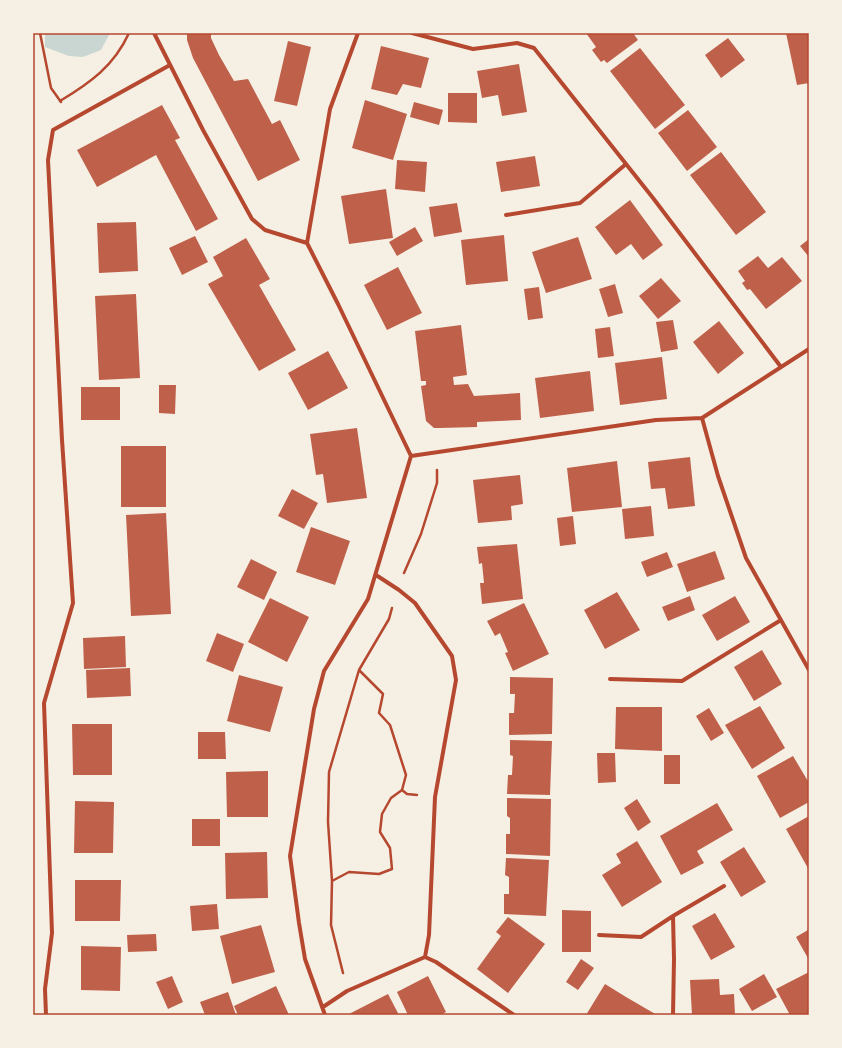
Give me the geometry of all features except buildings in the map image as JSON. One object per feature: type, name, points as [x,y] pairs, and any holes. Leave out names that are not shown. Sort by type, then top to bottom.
[{"type":"street","points":[[154,33],[203,130],[252,219],[265,230],[307,242]]},
{"type":"street","points":[[325,1015],[305,959],[290,856],[314,709],[324,671],[368,599],[411,456],[307,242],[330,109],[358,33]]},
{"type":"street","points":[[412,33],[473,49],[517,43],[534,48],[654,198],[781,366]]},
{"type":"street","points":[[46,1015],[45,989],[52,933],[44,703],[73,603],[62,440],[48,160],[54,130],[170,65]]},
{"type":"street","points":[[506,215],[580,203],[626,164]]},
{"type":"street","points":[[411,456],[656,420],[702,418],[809,349]]},
{"type":"street","points":[[702,418],[718,476],[746,558],[809,670]]},
{"type":"street","points":[[376,575],[399,590],[415,604],[452,656],[456,680],[436,797],[429,935],[425,957]]},
{"type":"street","points":[[610,679],[682,681],[782,620]]},
{"type":"street","points":[[599,935],[642,937],[673,916],[724,886]]},
{"type":"street","points":[[673,916],[673,1015]]},
{"type":"street","points":[[323,1007],[347,991],[425,957],[436,962],[514,1015]]},
{"type":"path","points":[[40,33],[51,88],[73,119]]},
{"type":"path","points":[[60,101],[85,86],[109,65],[129,33]]},
{"type":"path","points":[[347,991],[331,925],[332,881],[328,822],[329,772],[359,670],[388,619],[402,578],[421,534],[437,483],[436,452]]},
{"type":"path","points":[[332,881],[349,872],[378,874],[392,869],[390,848],[380,832],[382,814],[391,798],[402,790],[406,775],[390,725],[379,713],[383,694],[359,670]]},
{"type":"shaded area","points":[[45,33],[110,33],[101,50],[83,57],[69,56],[45,47]]}]
